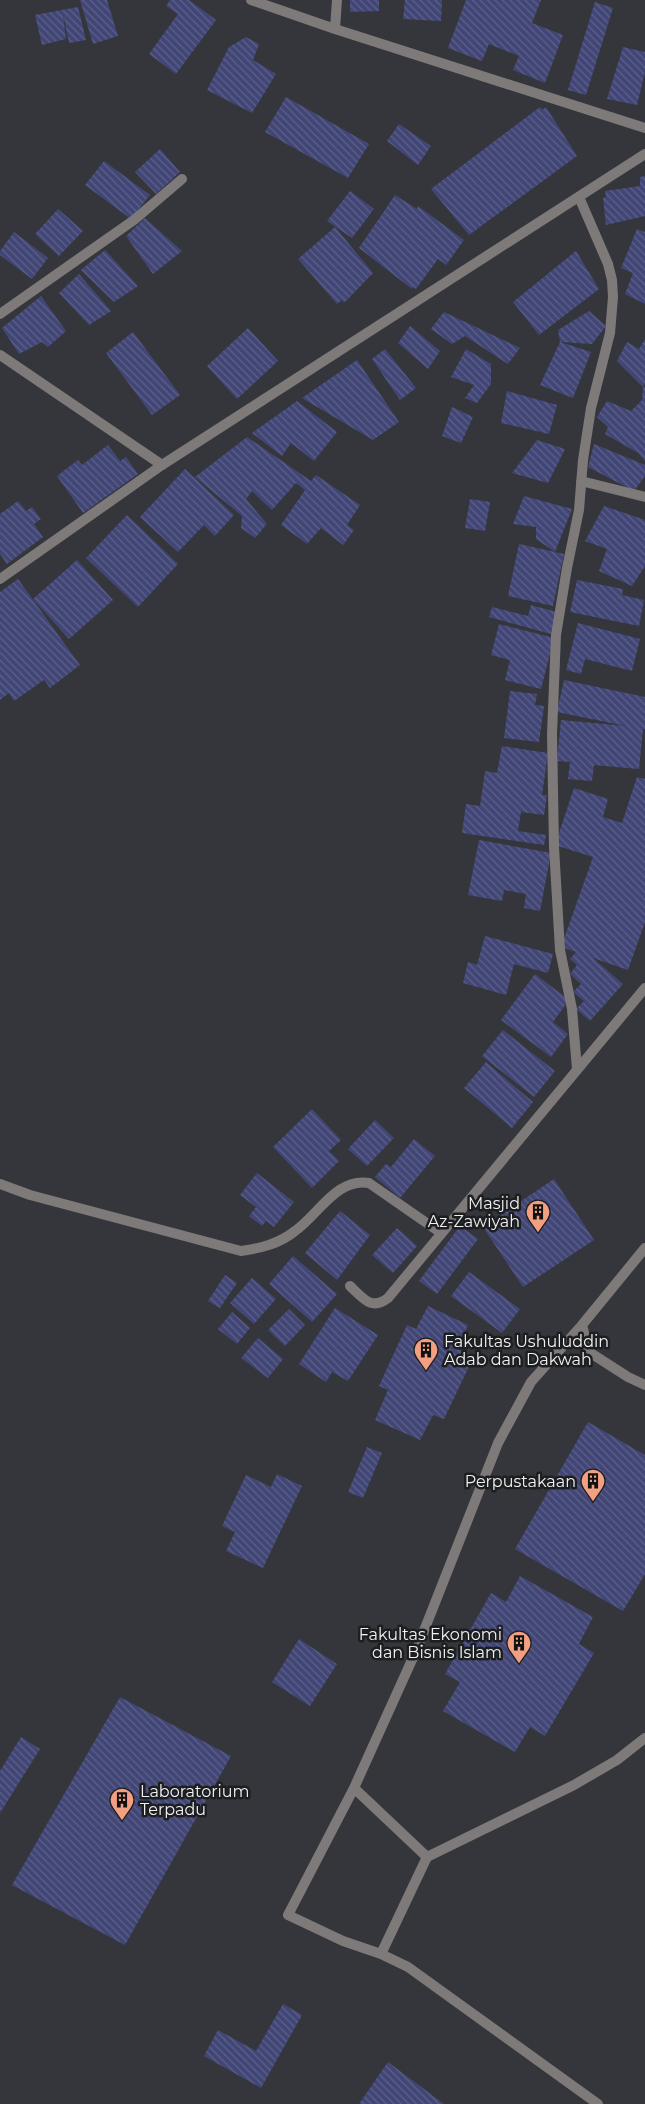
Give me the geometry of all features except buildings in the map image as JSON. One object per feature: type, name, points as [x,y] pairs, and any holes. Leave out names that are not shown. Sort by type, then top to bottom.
[{"type":"street","points":[[251,0],[335,30],[645,128]]},
{"type":"street","points":[[335,30],[337,0]]},
{"type":"street","points":[[0,579],[162,465],[645,154]]},
{"type":"street","points":[[0,314],[134,220],[182,179]]},
{"type":"street","points":[[577,1069],[572,1008],[560,950],[554,847],[552,734],[556,635],[579,510],[591,408],[610,333],[613,298],[612,280],[608,264],[579,197]]},
{"type":"street","points":[[0,355],[162,465]]},
{"type":"street","points":[[581,481],[645,497]]},
{"type":"street","points":[[350,1286],[372,1303],[381,1303],[388,1298],[645,988]]},
{"type":"street","points":[[0,1184],[30,1195],[242,1251],[268,1246],[295,1232],[331,1197],[349,1183],[358,1181],[369,1183],[441,1233]]},
{"type":"street","points":[[598,2104],[408,1967],[381,1954],[343,1941],[288,1915],[354,1788],[416,1651],[498,1443],[531,1382],[582,1325],[645,1248]]},
{"type":"street","points":[[582,1325],[589,1352],[628,1377],[645,1385]]},
{"type":"street","points":[[381,1954],[427,1856],[574,1785],[616,1760],[645,1738]]},
{"type":"street","points":[[354,1788],[427,1856]]},
{"type":"place","name":"Masjid Az-Zawiyah","points":[[538,1233]]},
{"type":"place","name":"Fakultas Ushuluddin Adab dan Dakwah","points":[[426,1371]]},
{"type":"place","name":"Perpustakaan","points":[[593,1502]]},
{"type":"place","name":"Fakultas Ekonomi dan Bisnis Islam","points":[[519,1664]]},
{"type":"place","name":"Laboratorium Terpadu","points":[[122,1821]]}]
